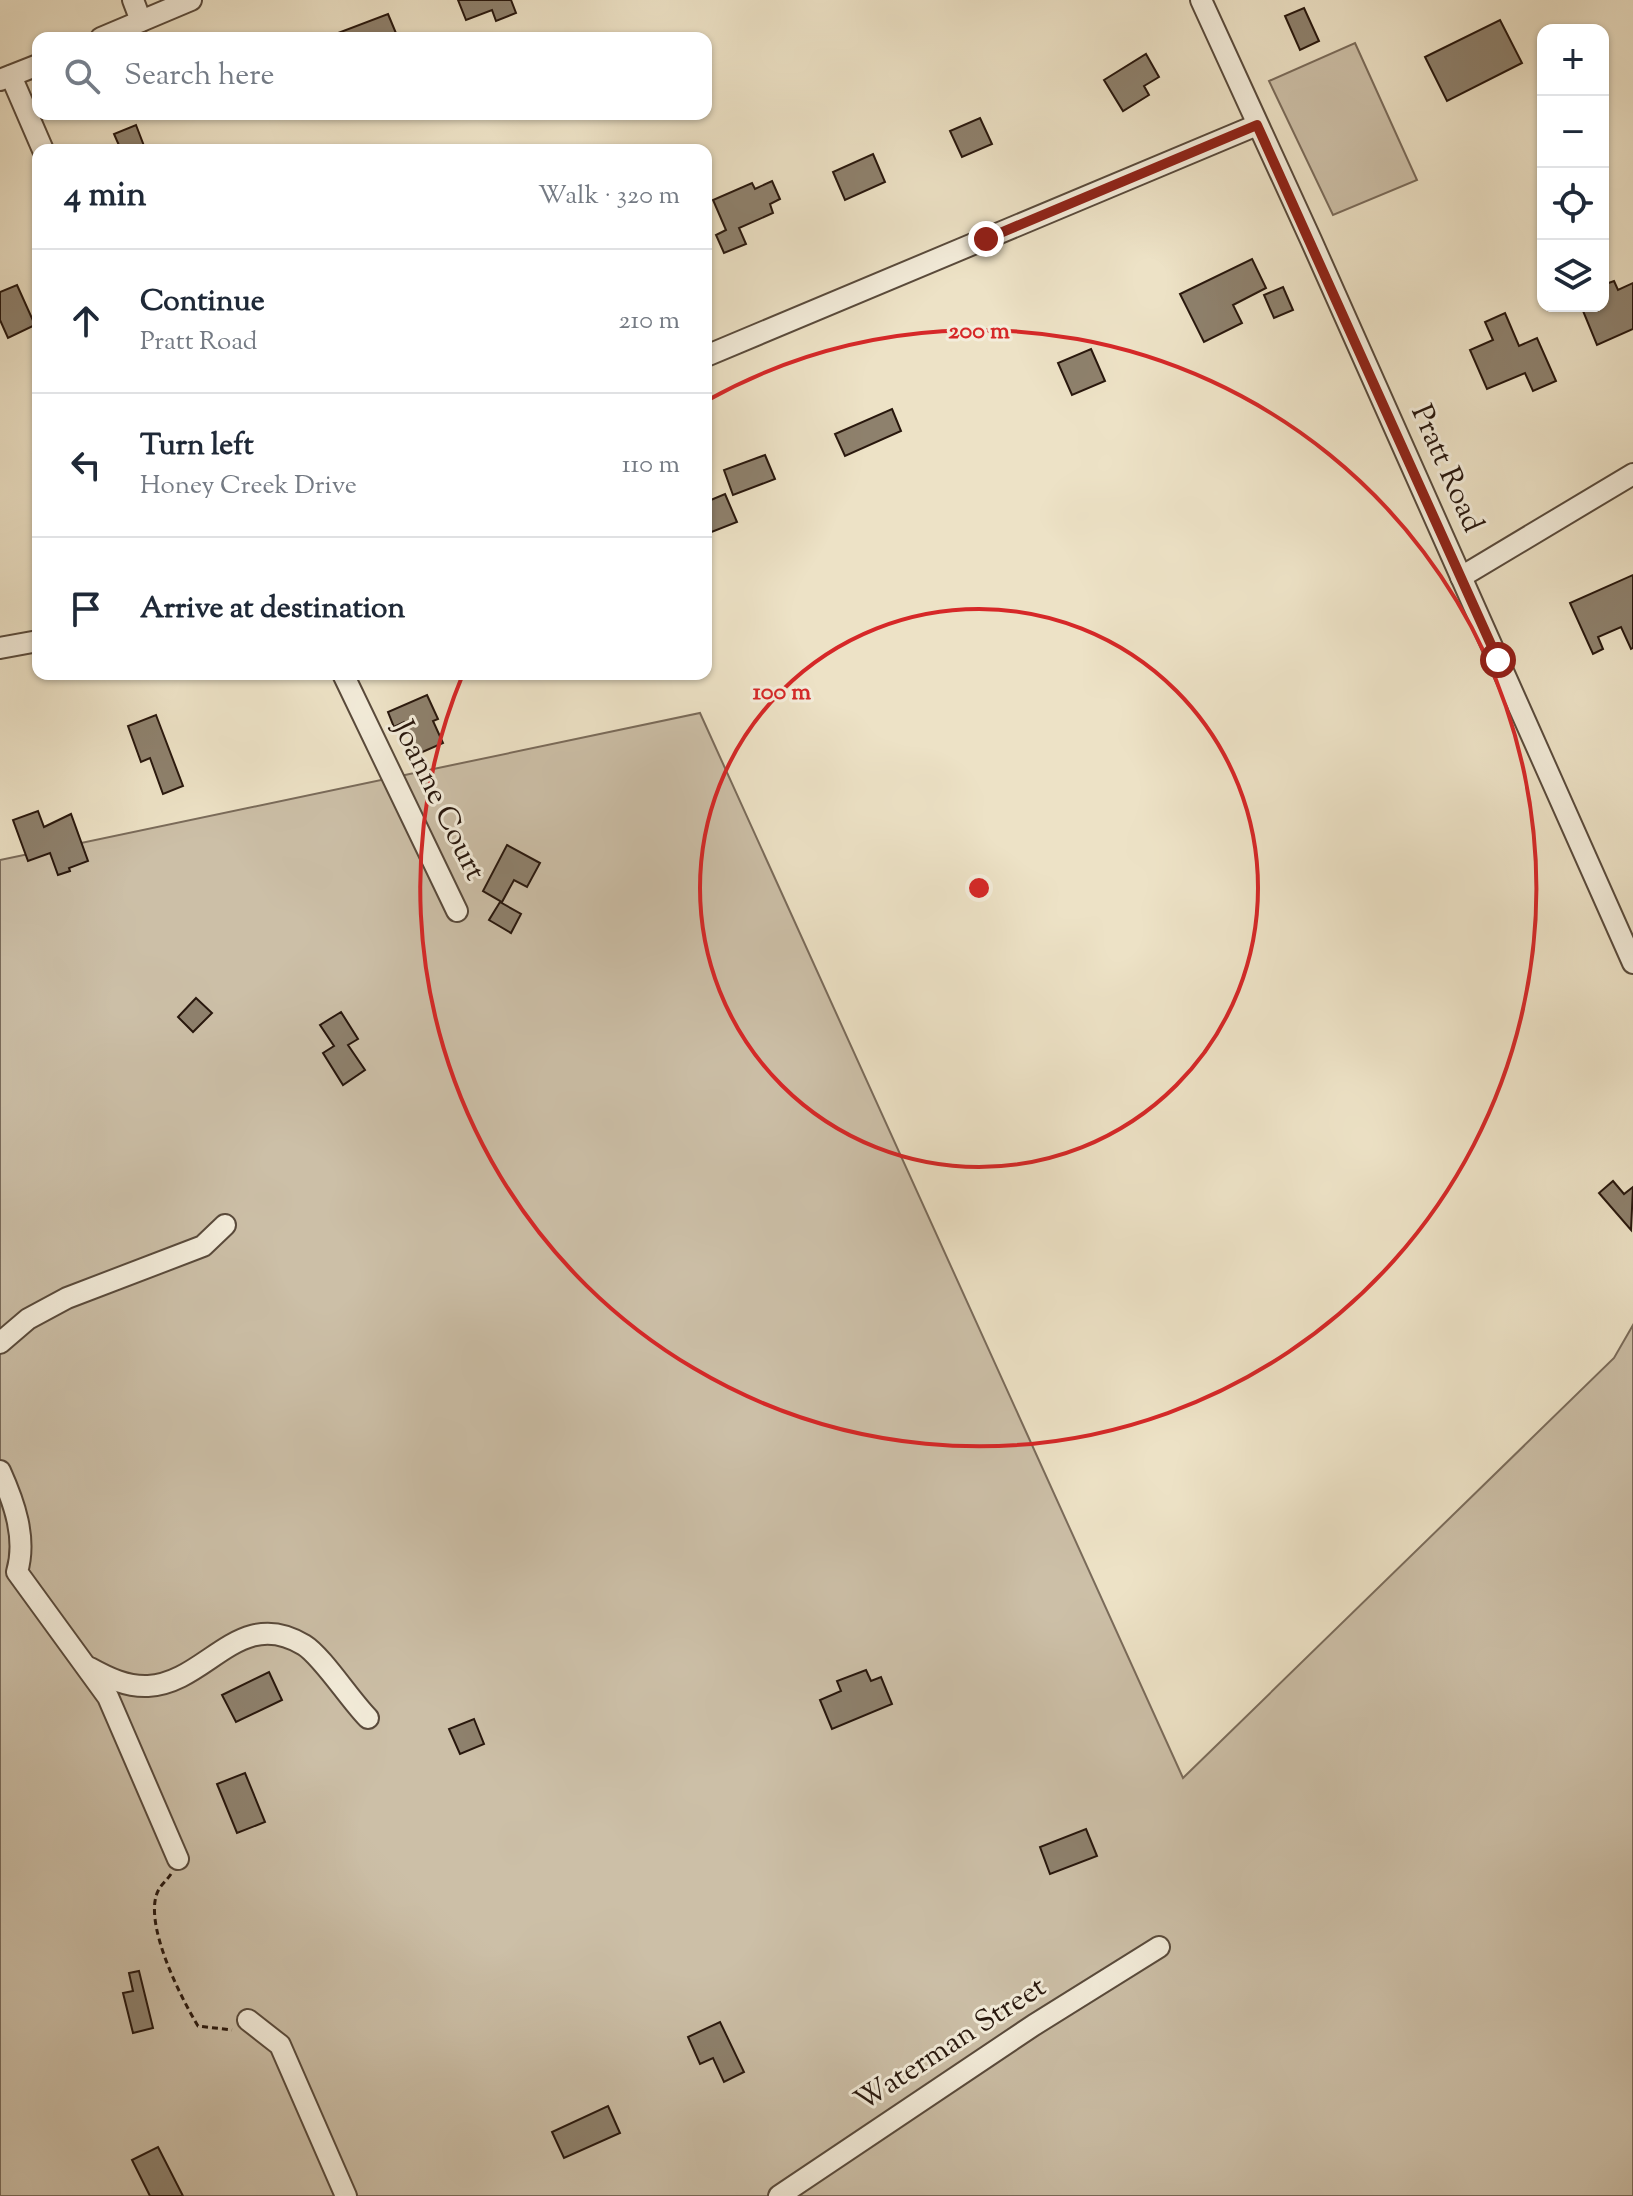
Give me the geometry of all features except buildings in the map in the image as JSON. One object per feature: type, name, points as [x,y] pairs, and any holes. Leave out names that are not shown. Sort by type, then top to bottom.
[{"type":"street","points":[[133,0],[141,21]]},
{"type":"street","points":[[115,32],[191,0]]},
{"type":"street","name":"Pratt Road","points":[[1201,0],[1633,963]]},
{"type":"street","points":[[32,67],[5,78],[40,144]]},
{"type":"street","points":[[712,353],[1257,125]]},
{"type":"street","points":[[1461,577],[1633,474]]},
{"type":"street","points":[[0,648],[32,642]]},
{"type":"street","name":"Joanne Court","points":[[346,680],[457,911]]},
{"type":"street","points":[[2,1341],[28,1319],[67,1298],[203,1246],[225,1225]]},
{"type":"street","points":[[0,1471],[13,1499],[20,1534],[21,1558],[8,1576],[108,1697],[178,1859]]},
{"type":"street","points":[[85,1666],[124,1684],[154,1685],[176,1680],[240,1639],[260,1632],[282,1634],[306,1646],[368,1718]]},
{"type":"street","name":"Waterman Street","points":[[779,2196],[1034,2025],[1159,1947]]},
{"type":"street","points":[[254,2025],[280,2045],[346,2196]]},
{"type":"path","points":[[178,1859],[158,1890],[154,1924],[180,1996],[198,2026],[221,2031],[254,2025]]},
{"type":"shaded area","points":[[1355,43],[1417,180],[1333,215],[1269,81]]},
{"type":"shaded area","points":[[700,713],[1183,1778],[1614,1358],[1633,1325],[1633,2196],[0,2196],[0,860]]},
{"type":"route","points":[[986,239],[1257,125],[1498,660]]}]
